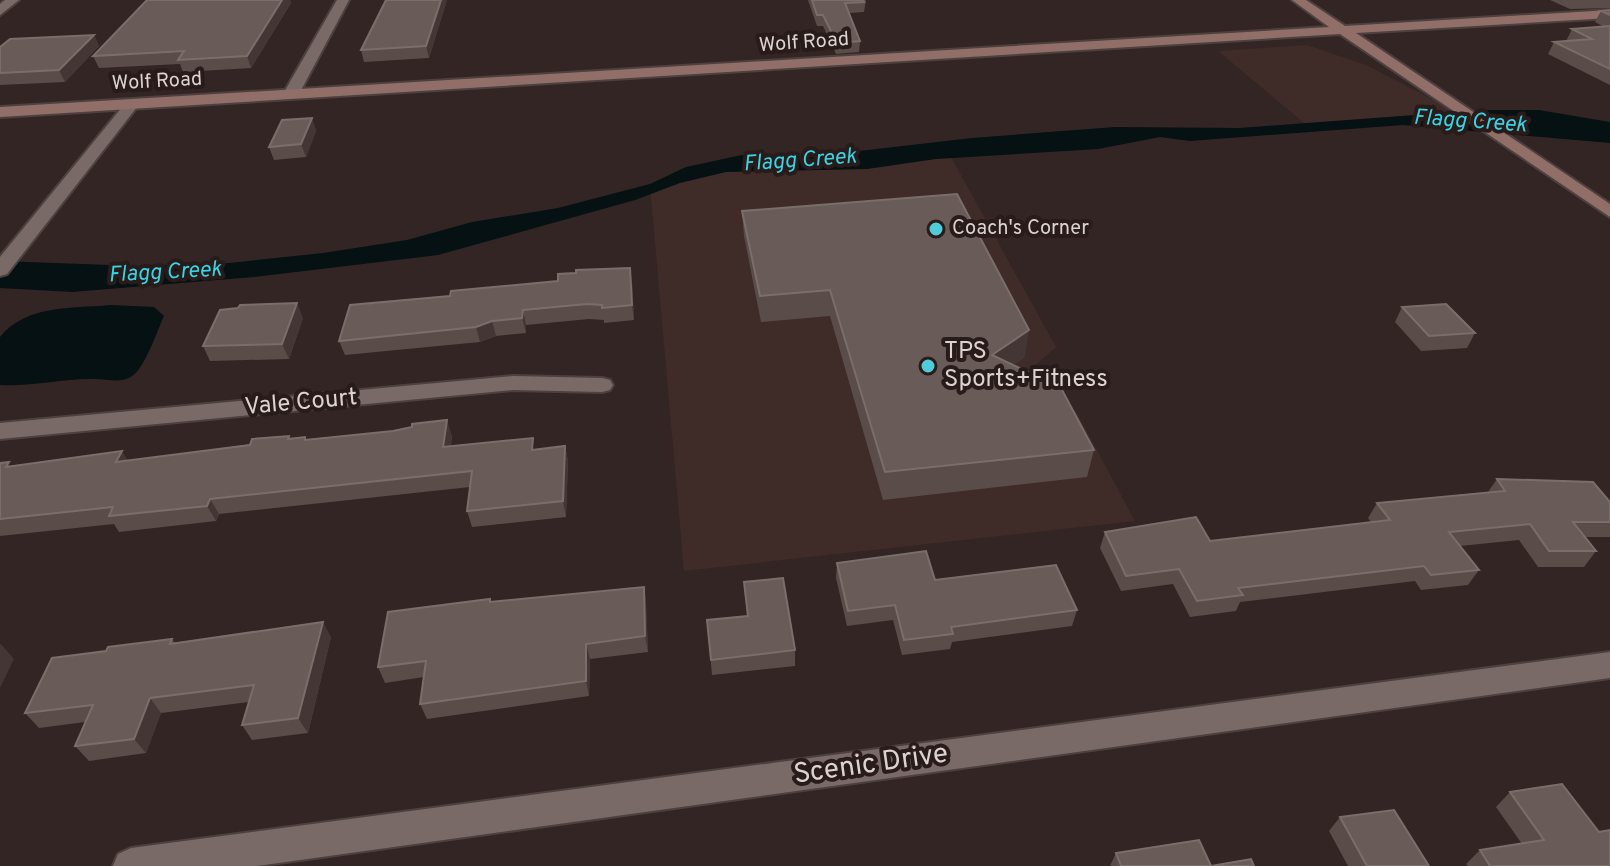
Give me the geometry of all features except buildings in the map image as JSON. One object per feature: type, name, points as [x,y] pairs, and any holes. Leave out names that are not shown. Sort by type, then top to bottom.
[{"type":"street","points":[[0,11],[13,0]]},
{"type":"street","points":[[291,94],[343,0]]},
{"type":"street","points":[[1298,0],[1610,212]]},
{"type":"street","name":"Wolf Road","points":[[0,112],[1606,16]]},
{"type":"street","points":[[0,270],[132,104]]},
{"type":"street","name":"Vale Court","points":[[0,431],[513,383],[602,385]]},
{"type":"street","name":"Scenic Drive","points":[[131,866],[1610,665]]},
{"type":"shaded area","points":[[1307,45],[1366,65],[1463,115],[1310,128],[1218,51]]},
{"type":"shaded area","points":[[945,146],[1056,347],[1021,378],[1077,413],[1135,521],[684,571],[650,186],[780,159]]},
{"type":"water","name":"Flagg Creek","points":[[1482,110],[1539,110],[1610,122],[1610,143],[1403,125],[1190,141],[1160,137],[1098,149],[936,159],[867,169],[726,172],[438,255],[254,277],[72,292],[0,288],[0,261],[137,266],[229,263],[323,253],[407,240],[472,222],[558,208],[650,184],[686,167],[742,155],[807,157],[972,138],[1115,127],[1239,128]]},
{"type":"water","points":[[110,305],[154,307],[164,316],[146,357],[132,376],[119,380],[83,379],[0,385],[0,337],[11,326],[36,313],[50,310]]},
{"type":"place","name":"Coach's Corner","points":[[936,229]]},
{"type":"place","name":"TPS Sports+Fitness","points":[[928,366]]}]
